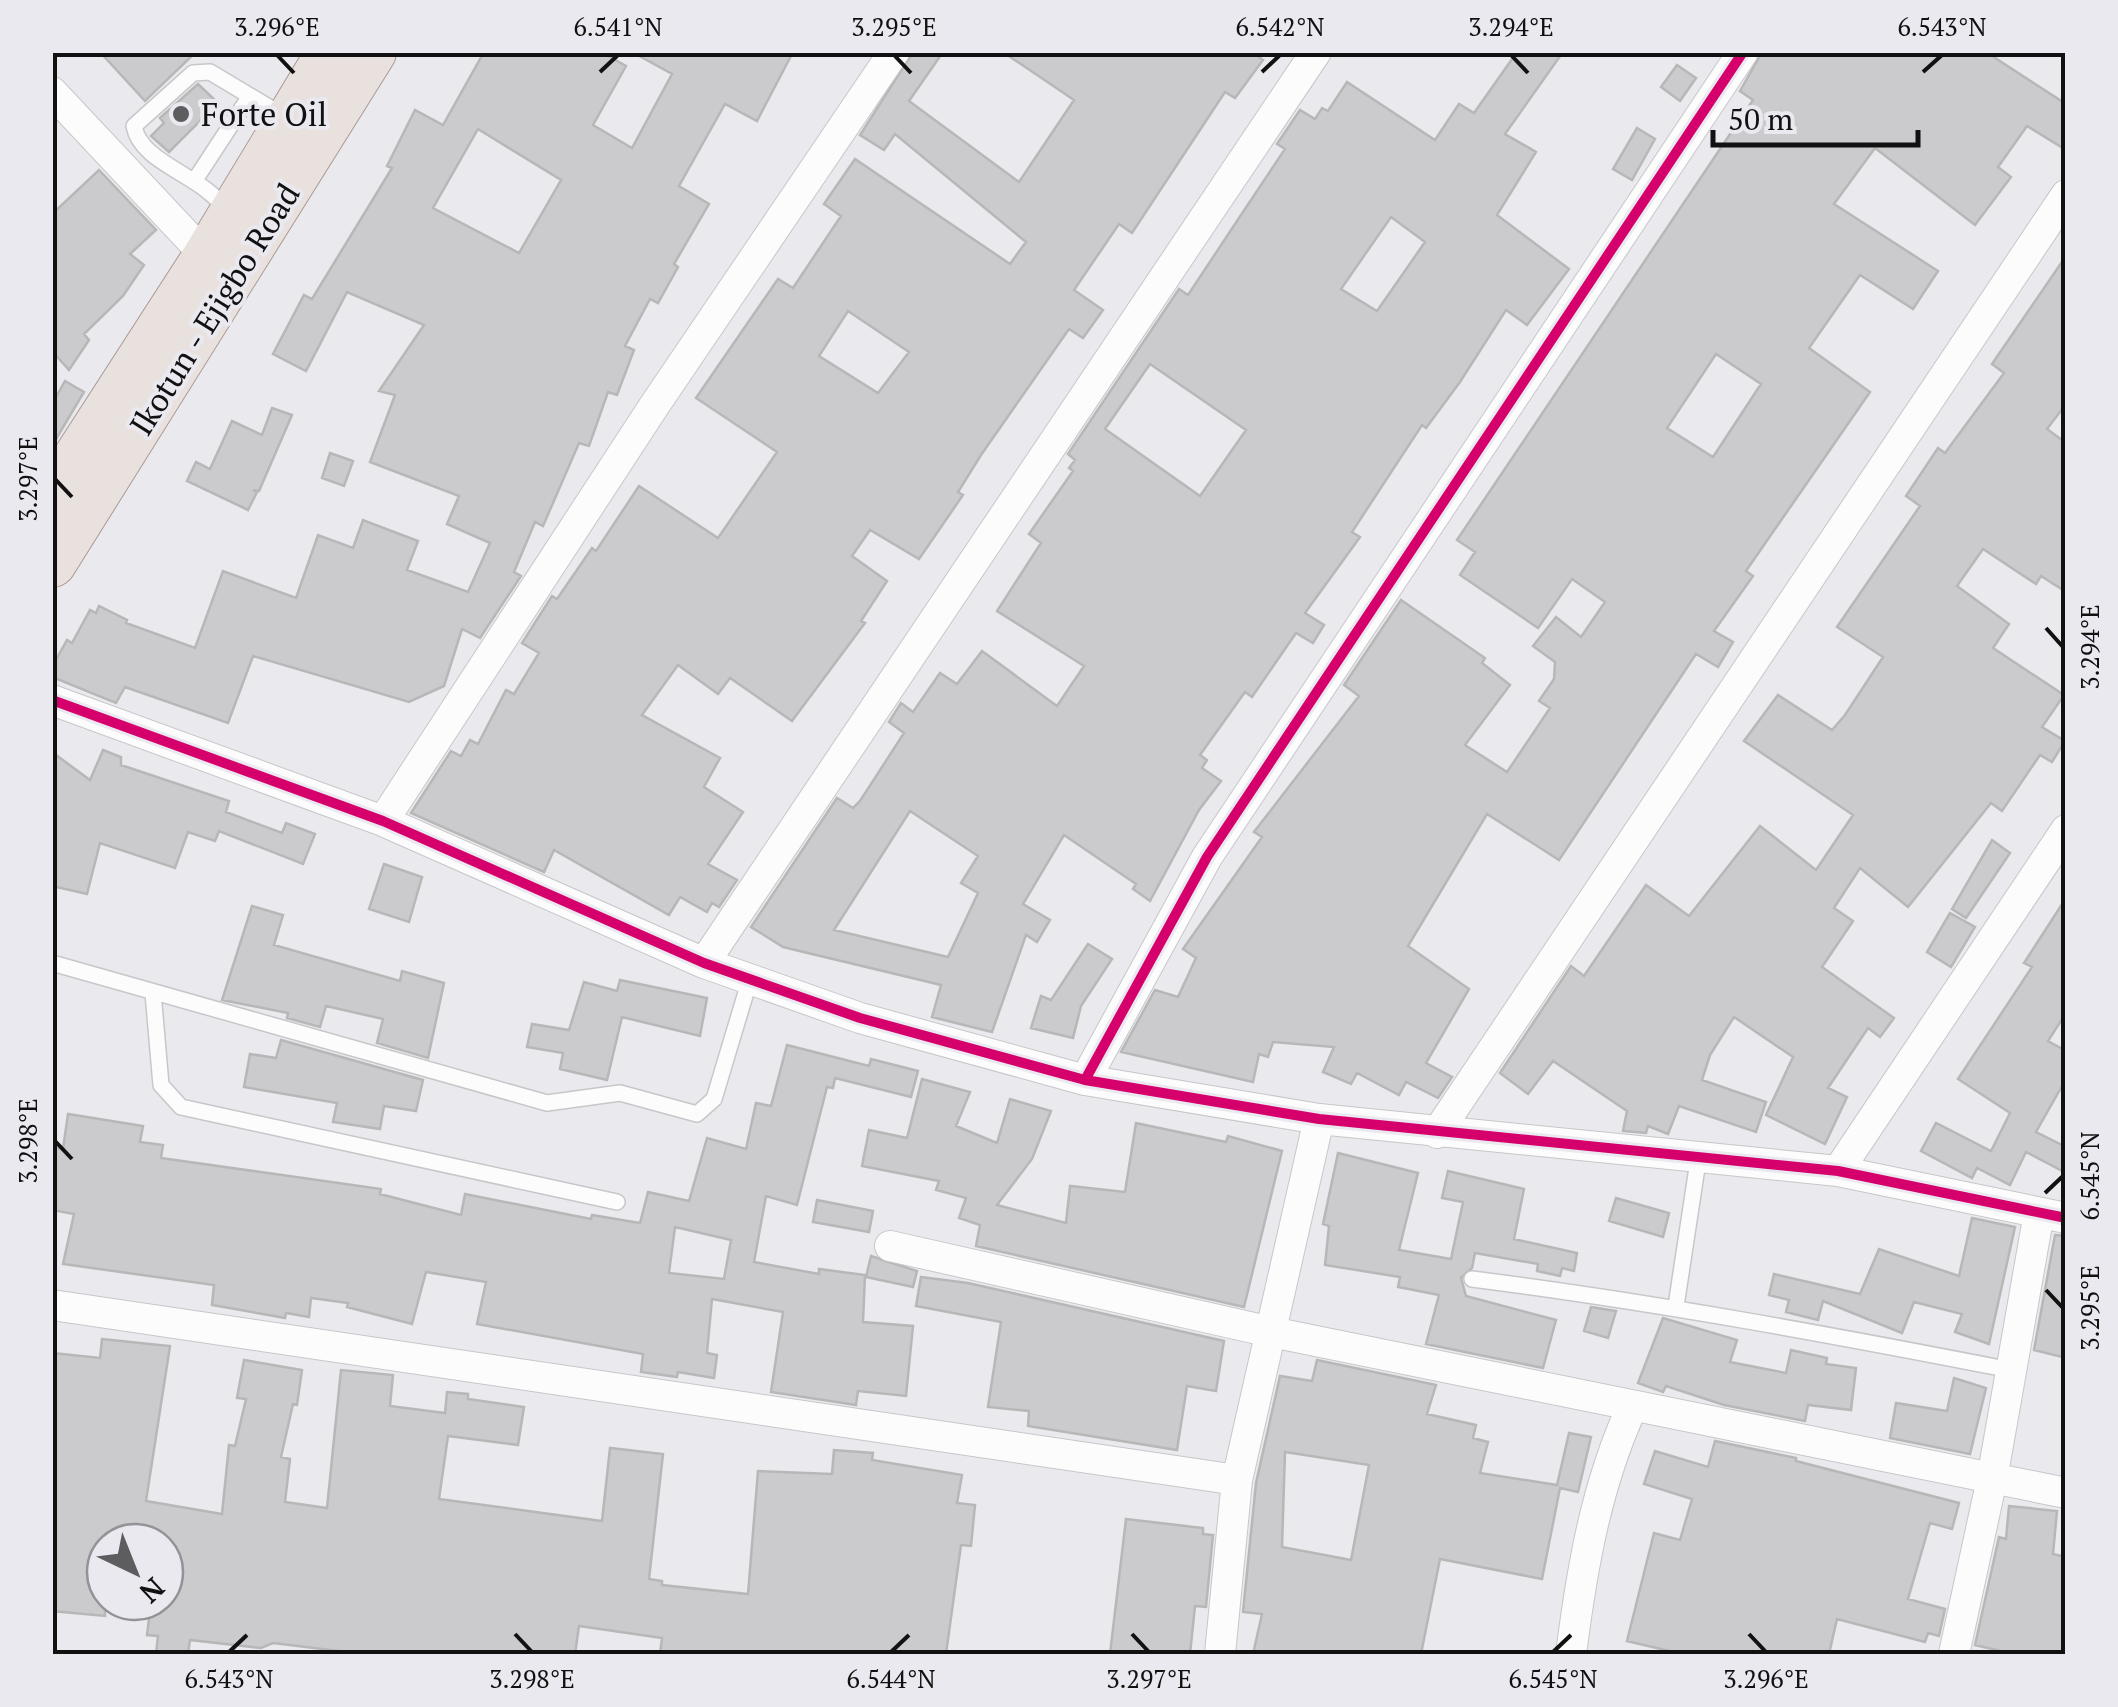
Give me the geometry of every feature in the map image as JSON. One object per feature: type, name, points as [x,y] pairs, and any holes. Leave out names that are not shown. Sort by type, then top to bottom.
[{"type":"main road","name":"Ikotun - Ejigbo Road","points":[[52,498],[218,239],[331,52]]},
{"type":"main road","name":"Ikotun - Ejigbo Road","points":[[52,563],[372,52]]},
{"type":"street","points":[[384,821],[696,344],[894,52]]},
{"type":"street","points":[[704,962],[1316,52]]},
{"type":"street","points":[[1085,1080],[1207,856],[1743,52]]},
{"type":"street","points":[[52,92],[64,120],[218,239]]},
{"type":"street","points":[[1437,1133],[2066,195]]},
{"type":"street","points":[[52,700],[384,821],[750,979],[860,1018],[1085,1080],[1319,1120],[1698,1161],[1838,1172],[2052,1216],[2011,1370],[1954,1654]]},
{"type":"street","points":[[1838,1172],[2066,830]]},
{"type":"street","points":[[1220,1654],[1237,1480],[1319,1120]]},
{"type":"street","points":[[890,1246],[1271,1332],[2066,1492]]},
{"type":"street","points":[[52,1305],[1237,1480]]},
{"type":"street","points":[[1571,1654],[1594,1514],[1613,1450],[1632,1407]]},
{"type":"lane","points":[[218,239],[224,206],[195,180],[158,160],[136,139],[134,126],[193,72],[210,72],[248,99],[291,120]]},
{"type":"lane","points":[[195,180],[248,99]]},
{"type":"lane","points":[[52,963],[547,1103],[620,1092],[697,1114],[714,1099],[750,979]]},
{"type":"lane","points":[[153,993],[162,1086],[180,1107],[617,1202]]},
{"type":"lane","points":[[1676,1306],[1698,1161]]},
{"type":"lane","points":[[1472,1279],[1676,1306],[1751,1324],[2011,1370]]},
{"type":"building","points":[[100,52],[196,52],[145,101]]},
{"type":"building","points":[[484,52],[601,52],[626,66],[593,125],[632,148],[672,74],[632,52],[793,52],[757,121],[725,104],[679,186],[709,204],[674,264],[678,267],[658,303],[650,299],[625,346],[634,350],[617,395],[608,392],[589,446],[579,443],[543,526],[535,522],[514,572],[521,576],[480,638],[462,629],[444,686],[409,702],[253,656],[228,723],[125,687],[116,703],[52,677],[52,667],[67,640],[72,643],[90,610],[96,613],[99,606],[127,620],[126,623],[195,648],[223,571],[296,598],[318,535],[353,548],[363,520],[418,541],[407,570],[468,592],[490,543],[447,524],[459,496],[370,462],[395,395],[379,391],[424,325],[347,292],[306,371],[273,354],[304,295],[312,299],[392,168],[387,166],[415,110],[443,125]],"holes":[[[478,129],[561,180],[519,253],[433,208]]]},
{"type":"building","points":[[913,52],[943,52],[909,101],[1019,182],[1074,100],[1003,52],[1252,52],[1263,60],[1235,98],[1225,92],[1132,233],[1119,224],[1074,290],[1103,310],[1083,338],[1069,329],[981,455],[958,492],[963,495],[919,559],[870,530],[852,556],[887,581],[861,621],[865,623],[792,721],[730,678],[718,694],[678,665],[642,715],[720,758],[704,787],[743,812],[708,864],[737,880],[719,907],[712,903],[707,912],[680,897],[669,915],[554,850],[544,872],[411,813],[451,751],[461,756],[470,740],[478,744],[506,690],[514,694],[539,653],[522,643],[552,596],[557,599],[592,548],[596,551],[639,486],[718,538],[777,452],[696,398],[778,279],[793,288],[841,216],[824,204],[855,159],[1010,264],[1026,242],[895,134],[884,150],[860,135]],"holes":[[[848,311],[909,352],[878,393],[819,356]]]},
{"type":"building","points":[[1517,52],[1563,52],[1505,134],[1536,152],[1497,215],[1569,269],[1527,325],[1506,310],[1460,382],[1426,428],[1422,425],[1352,532],[1360,537],[1305,613],[1324,625],[1313,643],[1296,633],[1252,697],[1245,692],[1200,755],[1207,760],[1202,768],[1221,781],[1199,810],[1150,901],[1133,889],[1136,884],[1064,835],[1023,904],[1050,920],[1037,942],[1026,935],[992,1032],[932,1017],[941,985],[783,947],[751,927],[837,798],[853,808],[860,801],[904,733],[889,722],[901,703],[913,712],[940,673],[957,684],[982,651],[1057,706],[1084,666],[997,611],[1041,543],[1029,534],[1073,471],[1069,468],[1075,460],[1068,454],[1179,289],[1188,295],[1285,149],[1277,144],[1300,110],[1315,119],[1322,108],[1328,111],[1347,82],[1435,140],[1459,104],[1474,113]],"holes":[[[1391,217],[1425,242],[1377,311],[1341,289]],[[1150,364],[1246,430],[1200,496],[1105,429]],[[910,811],[978,856],[961,883],[978,893],[948,957],[834,930]]]},
{"type":"building","points":[[1762,52],[1986,52],[2066,104],[2066,150],[2027,126],[1998,167],[2011,177],[1975,225],[1875,148],[1834,204],[1938,271],[1913,309],[1860,275],[1809,348],[1870,392],[1746,571],[1753,576],[1714,631],[1733,642],[1718,667],[1696,654],[1559,860],[1487,814],[1408,946],[1469,989],[1426,1063],[1452,1077],[1438,1098],[1406,1082],[1399,1095],[1357,1073],[1351,1084],[1323,1072],[1334,1047],[1273,1042],[1268,1057],[1259,1054],[1253,1082],[1121,1052],[1155,990],[1178,997],[1196,958],[1183,949],[1262,837],[1254,832],[1359,696],[1344,685],[1401,600],[1485,658],[1482,663],[1510,685],[1465,745],[1507,772],[1550,708],[1539,701],[1554,679],[1555,662],[1533,646],[1556,617],[1581,637],[1605,602],[1572,579],[1538,628],[1460,575],[1475,552],[1457,540],[1753,100],[1740,91]],"holes":[[[1716,354],[1761,384],[1713,457],[1667,428]]]},
{"type":"building","points":[[1677,65],[1696,78],[1680,101],[1661,87]]},
{"type":"building","points":[[198,84],[218,103],[169,152],[151,136],[164,123],[160,118]]},
{"type":"building","points":[[1637,128],[1655,139],[1632,180],[1613,169]]},
{"type":"building","points":[[99,170],[156,230],[130,254],[144,265],[123,296],[84,334],[89,340],[69,370],[52,351],[52,214]]},
{"type":"building","points":[[2066,256],[2066,404],[2047,429],[2066,443],[2066,592],[2041,576],[2036,584],[1983,549],[1957,586],[2009,624],[1993,648],[2064,695],[2042,727],[2065,741],[2052,762],[2040,755],[2002,811],[1991,803],[1908,907],[1860,868],[1834,908],[1853,921],[1822,967],[1894,1018],[1880,1037],[1868,1028],[1828,1088],[1847,1097],[1825,1144],[1766,1115],[1793,1057],[1734,1017],[1710,1055],[1702,1080],[1766,1102],[1756,1132],[1679,1106],[1668,1134],[1648,1126],[1646,1133],[1623,1131],[1627,1111],[1553,1061],[1528,1094],[1500,1073],[1571,966],[1584,976],[1646,885],[1689,916],[1760,826],[1816,870],[1853,815],[1744,741],[1778,695],[1832,730],[1845,715],[1883,657],[1837,627],[1920,506],[1906,496],[1938,448],[1945,453],[2004,373],[1992,364]]},
{"type":"building","points":[[65,381],[84,392],[52,446],[52,404]]},
{"type":"building","points":[[272,408],[292,415],[259,491],[253,490],[257,492],[248,510],[187,481],[196,462],[210,469],[232,421],[262,435]]},
{"type":"building","points":[[330,453],[353,461],[344,486],[322,478]]},
{"type":"building","points":[[103,750],[121,757],[121,765],[229,801],[226,812],[282,833],[286,823],[315,834],[303,864],[219,831],[215,841],[188,832],[175,868],[100,843],[87,894],[52,886],[52,752],[90,780]]},
{"type":"building","points":[[1992,840],[2010,853],[1966,918],[1952,909]]},
{"type":"building","points":[[384,864],[422,877],[409,922],[369,909]]},
{"type":"building","points":[[2066,898],[2066,1013],[2048,1041],[2066,1051],[2066,1079],[2036,1132],[2066,1147],[2066,1173],[2026,1152],[2010,1185],[1977,1168],[1972,1178],[1921,1151],[1936,1123],[1991,1151],[2010,1113],[1958,1079],[2032,967],[2024,963]]},
{"type":"building","points":[[252,906],[283,915],[274,945],[400,981],[402,971],[444,983],[428,1058],[377,1043],[383,1019],[326,1006],[320,1027],[287,1018],[288,1013],[222,1000]]},
{"type":"building","points":[[1950,913],[1975,927],[1951,967],[1927,952]]},
{"type":"building","points":[[1088,944],[1112,959],[1081,1006],[1073,1038],[1031,1028],[1041,996],[1051,1000]]},
{"type":"building","points":[[620,980],[707,998],[700,1036],[622,1017],[607,1080],[560,1069],[563,1053],[527,1047],[532,1024],[569,1030],[584,982],[617,991]]},
{"type":"building","points":[[281,1040],[423,1080],[416,1111],[384,1106],[380,1129],[333,1122],[337,1103],[244,1087],[250,1054],[276,1058]]},
{"type":"building","points":[[787,1045],[869,1066],[871,1059],[918,1071],[911,1097],[835,1078],[833,1088],[827,1087],[797,1205],[766,1196],[754,1262],[819,1274],[819,1269],[865,1275],[863,1322],[913,1326],[906,1396],[858,1391],[856,1405],[771,1392],[783,1312],[712,1299],[707,1353],[717,1355],[714,1378],[678,1372],[677,1377],[641,1372],[643,1354],[477,1324],[486,1282],[426,1272],[412,1324],[347,1307],[348,1303],[311,1298],[309,1317],[286,1313],[285,1318],[212,1305],[214,1285],[63,1264],[74,1214],[52,1210],[52,1147],[63,1149],[68,1114],[143,1126],[140,1142],[163,1145],[161,1158],[381,1189],[380,1194],[461,1215],[465,1194],[591,1219],[592,1215],[640,1223],[648,1192],[689,1201],[707,1138],[746,1149],[756,1103],[771,1106]],"holes":[[[675,1227],[731,1240],[724,1279],[669,1273]]]},
{"type":"building","points":[[922,1079],[970,1092],[956,1126],[997,1143],[1010,1099],[1051,1111],[1032,1159],[997,1205],[1066,1223],[1070,1186],[1125,1192],[1136,1123],[1226,1142],[1228,1136],[1282,1151],[1244,1307],[976,1246],[980,1225],[959,1218],[966,1198],[936,1190],[939,1181],[862,1166],[869,1130],[907,1138]]},
{"type":"building","points":[[1338,1153],[1418,1173],[1399,1250],[1451,1259],[1463,1202],[1442,1198],[1448,1171],[1524,1189],[1514,1239],[1577,1253],[1574,1271],[1562,1268],[1560,1276],[1537,1271],[1538,1264],[1475,1253],[1472,1268],[1461,1278],[1466,1296],[1556,1320],[1543,1368],[1426,1344],[1439,1295],[1398,1287],[1400,1277],[1325,1265],[1329,1226],[1323,1224]]},
{"type":"building","points":[[1616,1198],[1669,1213],[1663,1237],[1609,1221]]},
{"type":"building","points":[[817,1200],[873,1211],[869,1232],[813,1222]]},
{"type":"building","points":[[1972,1218],[2015,1227],[1989,1344],[1955,1332],[1962,1314],[1914,1302],[1902,1333],[1823,1301],[1818,1320],[1786,1312],[1789,1300],[1769,1295],[1774,1274],[1860,1294],[1879,1249],[1959,1276]]},
{"type":"building","points":[[2055,1235],[2066,1236],[2066,1358],[2034,1350]]},
{"type":"building","points":[[871,1256],[917,1271],[913,1287],[866,1277]]},
{"type":"building","points":[[921,1277],[968,1283],[1224,1341],[1216,1391],[1187,1386],[1177,1450],[1028,1426],[1029,1411],[988,1407],[1001,1322],[916,1306]]},
{"type":"building","points":[[1591,1307],[1616,1311],[1608,1338],[1584,1331]]},
{"type":"building","points":[[1663,1318],[1737,1340],[1730,1362],[1786,1373],[1791,1350],[1827,1358],[1826,1364],[1856,1368],[1851,1410],[1808,1405],[1805,1421],[1724,1405],[1666,1386],[1663,1392],[1638,1383]]},
{"type":"building","points":[[102,1339],[170,1346],[146,1501],[222,1514],[229,1445],[235,1446],[246,1399],[237,1398],[244,1360],[302,1370],[297,1405],[293,1404],[281,1457],[290,1459],[285,1502],[327,1508],[341,1370],[393,1375],[390,1406],[445,1413],[447,1392],[524,1407],[518,1445],[448,1436],[439,1499],[602,1521],[610,1448],[663,1454],[649,1579],[662,1581],[662,1585],[748,1594],[758,1471],[832,1474],[834,1450],[873,1453],[872,1460],[962,1475],[957,1503],[975,1505],[971,1546],[961,1545],[946,1654],[660,1654],[662,1638],[579,1626],[575,1654],[363,1654],[273,1643],[261,1648],[190,1640],[188,1654],[156,1654],[158,1636],[147,1635],[149,1622],[185,1622],[185,1522],[85,1522],[85,1614],[52,1611],[52,1353],[100,1358]]},
{"type":"building","points":[[1317,1360],[1436,1385],[1427,1414],[1476,1425],[1473,1438],[1488,1442],[1480,1473],[1557,1485],[1569,1433],[1591,1437],[1578,1492],[1560,1488],[1542,1579],[1440,1559],[1421,1654],[1253,1654],[1262,1614],[1243,1612],[1256,1483],[1280,1376],[1312,1381]],"holes":[[[1285,1452],[1369,1465],[1351,1560],[1282,1547]]]},
{"type":"building","points":[[1954,1378],[1986,1388],[1970,1454],[1890,1438],[1896,1403],[1947,1411]]},
{"type":"building","points":[[1715,1441],[1796,1458],[1959,1503],[1952,1529],[1930,1523],[1908,1599],[1945,1609],[1939,1636],[1928,1633],[1925,1642],[1837,1619],[1829,1654],[1682,1654],[1627,1641],[1654,1533],[1680,1540],[1692,1499],[1644,1484],[1655,1451],[1708,1467]]},
{"type":"building","points":[[2009,1506],[2057,1511],[2053,1554],[2066,1557],[2066,1654],[2013,1654],[1975,1645],[1999,1537],[2006,1539]]},
{"type":"building","points":[[1126,1519],[1203,1528],[1203,1534],[1213,1535],[1206,1607],[1195,1606],[1190,1654],[1110,1654]]},
{"type":"cycle path","points":[[1085,1080],[1207,857],[1743,52]]},
{"type":"cycle path","points":[[52,700],[383,821],[704,963],[860,1018],[1085,1080],[1319,1119],[1838,1171],[2066,1218]]},
{"type":"place","name":"Forte Oil","points":[[181,114]]}]
